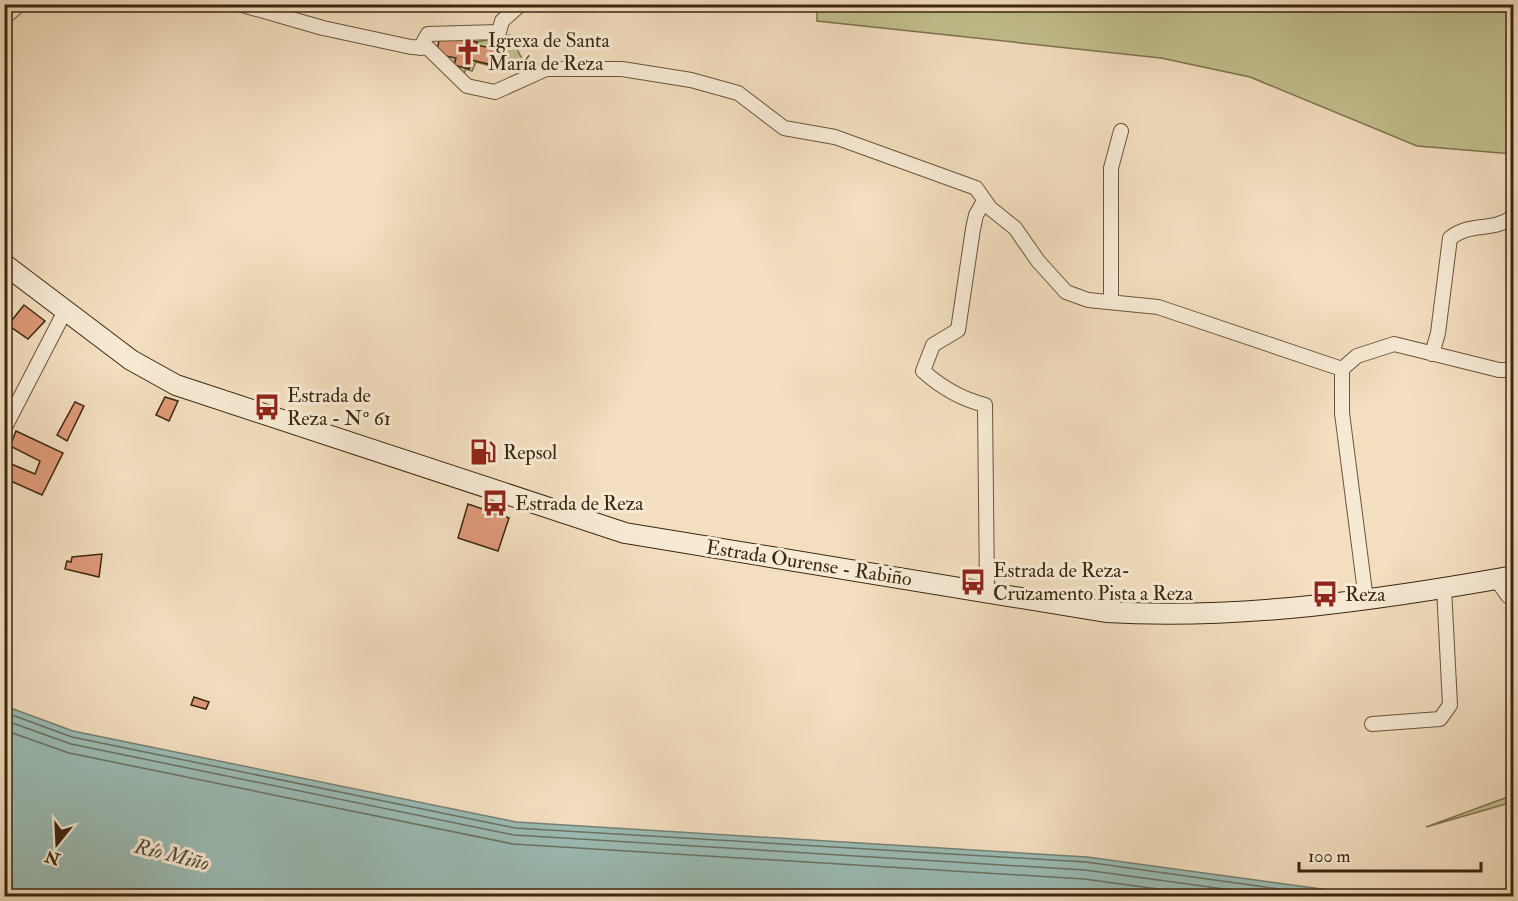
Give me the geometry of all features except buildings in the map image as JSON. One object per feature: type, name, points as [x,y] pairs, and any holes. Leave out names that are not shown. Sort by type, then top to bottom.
[{"type":"main road","name":"Estrada Ourense - Rabiño","points":[[4,264],[131,360],[176,385],[625,533],[1106,612],[1156,615],[1335,604],[1505,577]]},
{"type":"street","points":[[4,18],[21,4]]},
{"type":"street","points":[[239,4],[323,28],[428,48],[467,86],[495,92],[546,69],[622,69],[691,80],[738,93],[784,128],[835,137],[976,188],[984,201],[1004,222],[1014,228],[1038,261],[1066,292],[1088,300],[1158,307],[1342,369]]},
{"type":"street","points":[[420,48],[428,34],[499,32],[502,21],[521,4]]},
{"type":"street","points":[[1111,302],[1113,283],[1111,168],[1121,131]]},
{"type":"street","points":[[984,201],[976,215],[973,229],[958,330],[933,345],[923,370],[937,383],[965,400],[985,405],[987,592]]},
{"type":"street","points":[[1432,354],[1438,333],[1450,238],[1462,229],[1503,225],[1514,216]]},
{"type":"street","points":[[4,429],[65,311]]},
{"type":"street","points":[[1342,369],[1358,356],[1394,344],[1499,370],[1514,370]]},
{"type":"street","points":[[1342,369],[1342,413],[1366,600]]},
{"type":"street","points":[[1505,577],[1508,596],[1514,597]]},
{"type":"street","points":[[1372,724],[1440,719],[1450,705],[1444,588]]},
{"type":"shaded area","points":[[817,5],[1513,5],[1513,154],[1417,146],[1250,77],[1161,58],[817,21]]},
{"type":"shaded area","points":[[510,35],[526,67],[506,72],[506,70],[476,62],[472,71],[466,69],[463,75],[436,54],[460,38],[477,42]]},
{"type":"shaded area","points":[[1513,795],[1513,802],[1426,827]]},
{"type":"water","name":"Río Miño","points":[[5,706],[73,731],[516,822],[1087,857],[1373,896],[5,896]]},
{"type":"place","name":"Igrexa de Santa María de Reza","points":[[468,52]]},
{"type":"place","name":"Estrada de Reza - Nº 61","points":[[267,407]]},
{"type":"place","name":"Repsol","points":[[483,452]]},
{"type":"place","name":"Estrada de Reza","points":[[495,503]]},
{"type":"place","name":"Estrada de Reza- Cruzamento Pista a Reza","points":[[973,582]]},
{"type":"place","name":"Reza","points":[[1325,594]]}]
